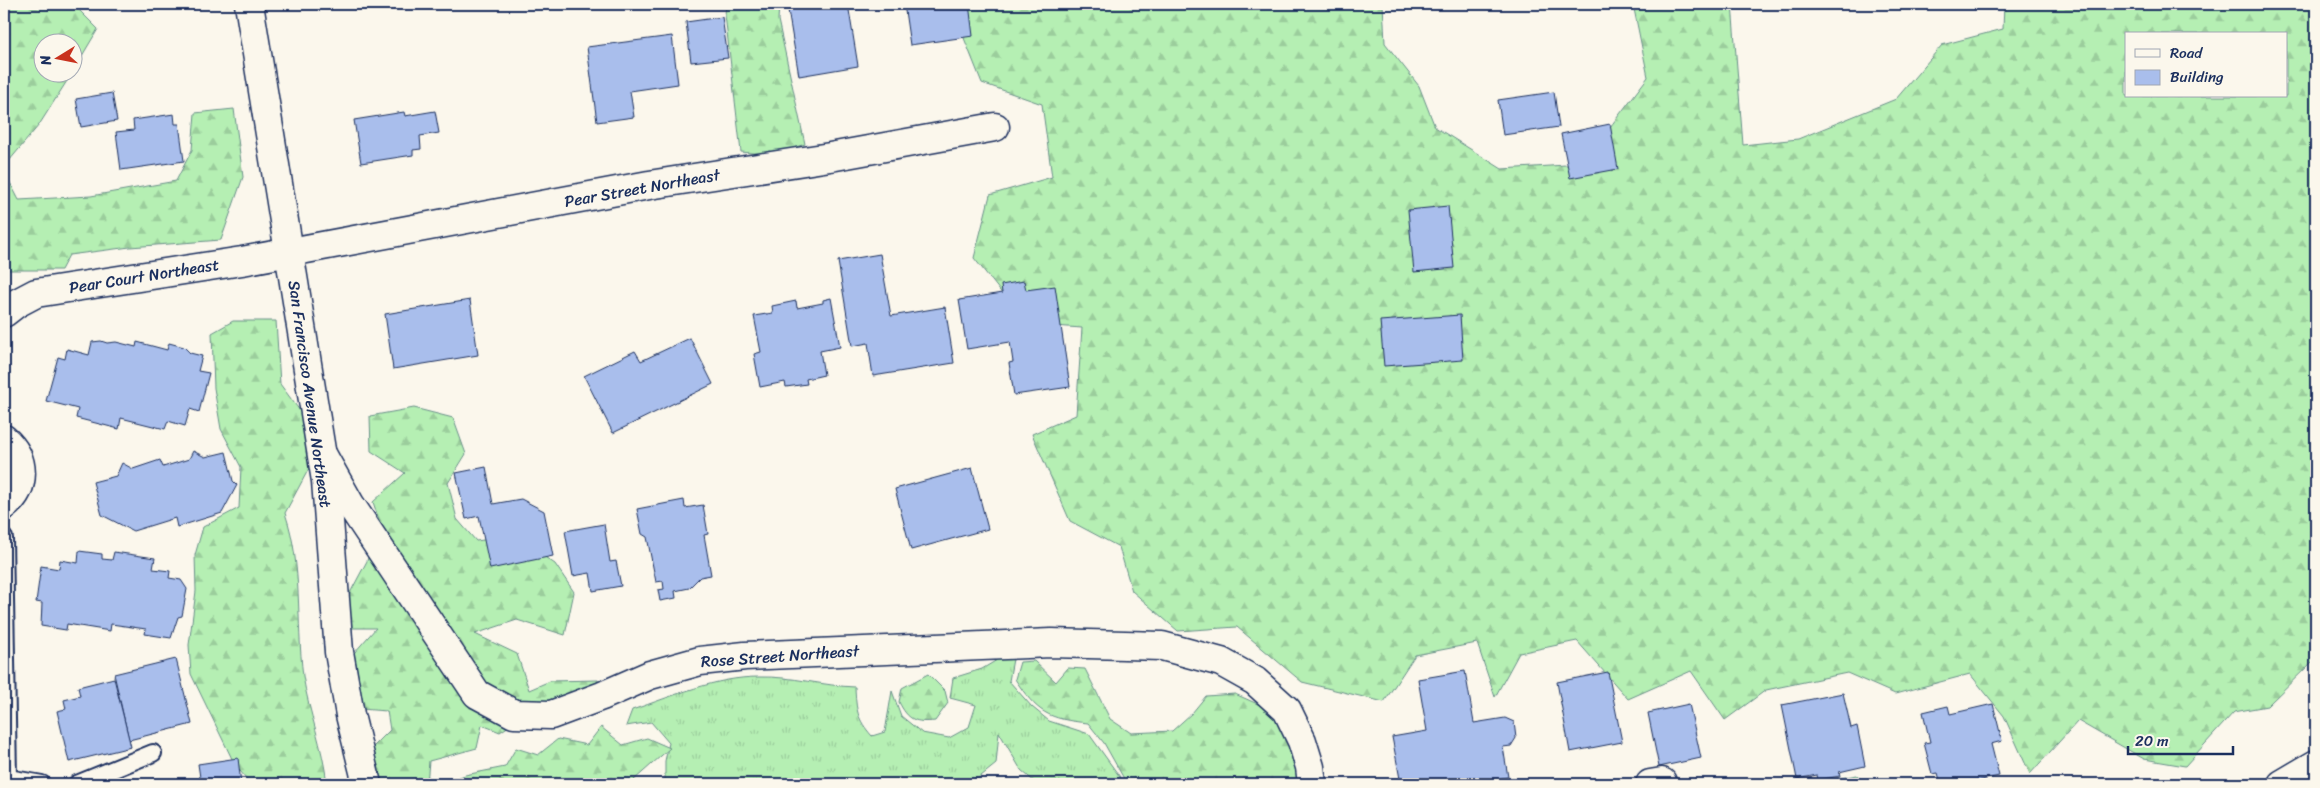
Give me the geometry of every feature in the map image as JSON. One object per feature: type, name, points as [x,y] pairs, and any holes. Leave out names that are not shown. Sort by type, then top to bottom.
[{"type":"street","name":"San Francisco Avenue Northeast","points":[[249,4],[326,481],[339,652],[350,715],[367,784]]},
{"type":"street","name":"Pear Street Northeast","points":[[290,251],[648,185],[830,157],[995,127]]},
{"type":"street","name":"Pear Court Northeast","points":[[4,314],[17,303],[36,293],[290,251]]},
{"type":"street","points":[[4,439],[12,446],[19,457],[22,470],[20,483],[14,496],[4,506]]},
{"type":"street","name":"Rose Street Northeast","points":[[321,453],[350,504],[477,694],[514,714],[551,715],[650,675],[700,661],[745,656],[1051,643],[1162,646],[1221,662],[1255,681],[1287,710],[1302,741],[1310,767],[1312,784]]},
{"type":"street","points":[[2282,784],[2316,764]]},
{"type":"lane","points":[[4,538],[8,778],[42,784]]},
{"type":"lane","points":[[77,784],[153,753]]},
{"type":"green space","points":[[4,4],[73,4],[98,29],[82,56],[82,32],[32,32],[32,82],[66,82],[39,125],[4,167]]},
{"type":"green space","points":[[726,4],[779,4],[778,20],[805,144],[773,155],[741,152],[725,15]]},
{"type":"green space","points":[[943,4],[1383,4],[1385,43],[1419,86],[1435,127],[1502,169],[1582,164],[1648,77],[1633,4],[1732,4],[1743,145],[1798,139],[1896,99],[1942,45],[2003,29],[2004,4],[2316,4],[2316,661],[2312,662],[2267,706],[2234,712],[2185,766],[2144,759],[2078,721],[2030,774],[2004,716],[1970,674],[1895,694],[1847,673],[1766,690],[1725,720],[1691,671],[1628,699],[1577,641],[1519,653],[1495,697],[1477,643],[1415,655],[1384,702],[1302,682],[1237,627],[1178,631],[1132,591],[1119,547],[1070,521],[1032,434],[1076,415],[1082,328],[1026,324],[974,258],[990,195],[1052,177],[1042,104],[982,83],[958,23]]},
{"type":"green space","points":[[234,109],[243,177],[221,240],[130,247],[69,255],[61,270],[4,270],[4,171],[19,200],[91,196],[176,181],[192,150],[195,113]]},
{"type":"green space","points":[[233,321],[276,321],[280,384],[306,419],[314,459],[285,513],[291,533],[297,573],[303,676],[327,784],[251,784],[235,765],[191,674],[189,645],[196,591],[195,555],[203,527],[239,508],[241,467],[221,429],[214,388],[212,333]]},
{"type":"green space","points":[[414,408],[453,418],[466,454],[448,483],[457,519],[476,541],[514,536],[555,564],[574,592],[565,635],[517,620],[475,634],[517,654],[529,690],[550,681],[598,680],[604,706],[587,718],[548,700],[500,732],[482,725],[477,748],[429,761],[427,784],[379,784],[366,754],[390,730],[387,711],[360,709],[354,685],[358,676],[354,653],[376,628],[352,628],[342,608],[367,561],[379,520],[373,502],[405,473],[371,451],[370,416]]},
{"type":"green space","points":[[1002,657],[1013,659],[1009,681],[1032,707],[1049,721],[1089,734],[1125,784],[1037,784],[1021,770],[999,732],[996,764],[976,780],[975,784],[668,784],[665,782],[665,761],[669,743],[651,722],[626,726],[632,710],[679,693],[727,680],[771,677],[855,687],[858,714],[872,736],[885,732],[892,691],[901,716],[922,733],[949,738],[969,727],[976,705],[950,698],[953,678],[982,669]]},
{"type":"green space","points":[[1034,661],[1056,682],[1068,668],[1085,669],[1110,719],[1131,733],[1172,731],[1192,713],[1206,696],[1235,694],[1269,709],[1325,769],[1325,784],[1127,784],[1104,743],[1088,723],[1053,716],[1037,707],[1030,700],[1015,679],[1020,662]]},
{"type":"green space","points":[[928,674],[945,691],[948,703],[935,721],[917,721],[906,713],[899,702],[902,688]]},
{"type":"green space","points":[[601,727],[623,745],[647,738],[670,748],[634,780],[641,784],[441,784],[465,775],[505,767],[516,748],[538,755],[558,739],[587,745]]},
{"type":"green space","points":[[1857,775],[1861,780],[1859,784],[1832,784],[1836,779]]},
{"type":"building","points":[[787,4],[848,4],[858,66],[799,76]]},
{"type":"building","points":[[904,4],[969,4],[973,36],[910,45]]},
{"type":"building","points":[[722,17],[728,58],[691,62],[686,22]]},
{"type":"building","points":[[672,36],[678,84],[630,91],[634,117],[597,122],[587,47]]},
{"type":"building","points":[[1554,92],[1559,127],[1503,135],[1498,100]]},
{"type":"building","points":[[112,93],[117,121],[81,127],[76,99]]},
{"type":"building","points":[[435,111],[439,133],[420,136],[421,149],[413,150],[413,155],[361,163],[354,120],[404,112],[405,116]]},
{"type":"building","points":[[174,114],[175,124],[179,124],[184,161],[121,170],[116,132],[134,130],[133,120]]},
{"type":"building","points":[[1610,124],[1618,169],[1570,178],[1561,134]]},
{"type":"building","points":[[1448,206],[1454,268],[1414,272],[1408,210]]},
{"type":"building","points":[[880,254],[891,316],[945,307],[954,363],[873,376],[868,343],[852,346],[838,261]]},
{"type":"building","points":[[1024,281],[1026,290],[1055,286],[1070,387],[1014,395],[1009,363],[1013,362],[1010,342],[967,349],[959,300],[1002,293],[1001,285]]},
{"type":"building","points":[[831,298],[840,347],[820,351],[824,375],[806,379],[807,384],[786,387],[785,382],[760,387],[754,354],[761,352],[754,316],[773,313],[772,306],[796,301],[797,308],[823,303],[823,300]]},
{"type":"building","points":[[470,300],[478,355],[393,369],[385,314]]},
{"type":"building","points":[[1460,315],[1463,360],[1384,366],[1380,321]]},
{"type":"building","points":[[690,338],[713,384],[613,433],[584,376],[635,351],[641,361]]},
{"type":"building","points":[[101,341],[107,343],[116,342],[136,347],[137,342],[167,350],[169,343],[184,347],[190,353],[202,356],[198,371],[209,373],[199,412],[190,409],[185,426],[168,421],[165,429],[121,418],[119,429],[76,418],[78,409],[46,401],[58,357],[65,359],[67,349],[89,355],[92,342]]},
{"type":"building","points":[[193,451],[205,457],[226,452],[233,481],[237,485],[222,513],[177,527],[175,518],[133,531],[102,515],[93,482],[116,476],[122,463],[133,469],[160,460],[163,467],[189,459]]},
{"type":"building","points":[[486,467],[493,504],[521,499],[544,511],[553,556],[490,569],[479,516],[466,519],[456,473]]},
{"type":"building","points":[[972,468],[988,529],[911,550],[895,489]]},
{"type":"building","points":[[684,500],[685,508],[703,505],[708,534],[704,535],[711,575],[700,577],[689,588],[675,591],[676,598],[660,601],[658,590],[664,589],[663,581],[656,582],[647,537],[642,534],[637,509]]},
{"type":"building","points":[[604,524],[610,562],[616,561],[621,586],[593,591],[590,573],[573,576],[565,531]]},
{"type":"building","points":[[79,551],[102,554],[102,559],[112,560],[114,552],[155,558],[153,569],[170,571],[169,578],[181,580],[187,589],[182,616],[178,617],[171,638],[145,634],[146,629],[111,624],[110,631],[67,624],[66,630],[41,626],[42,603],[36,602],[41,566],[59,569],[60,560],[78,563]]},
{"type":"building","points":[[176,659],[192,724],[129,740],[114,674]]},
{"type":"building","points":[[1465,671],[1474,723],[1505,718],[1514,722],[1516,738],[1511,746],[1503,747],[1508,777],[1465,784],[1401,784],[1392,737],[1427,731],[1418,679]]},
{"type":"building","points":[[1608,672],[1622,742],[1570,752],[1557,682]]},
{"type":"building","points":[[114,678],[131,747],[69,762],[57,711],[66,709],[64,700],[80,696],[78,687]]},
{"type":"building","points":[[1843,693],[1851,728],[1857,726],[1865,766],[1839,772],[1840,776],[1818,780],[1817,775],[1797,779],[1782,705]]},
{"type":"building","points":[[1689,704],[1701,758],[1659,767],[1648,713]]},
{"type":"building","points":[[1993,704],[2002,741],[1991,744],[1999,776],[1964,784],[1941,784],[1938,773],[1932,774],[1924,743],[1930,742],[1923,712],[1948,706],[1950,714]]},
{"type":"building","points":[[238,758],[241,784],[201,784],[198,764]]}]
